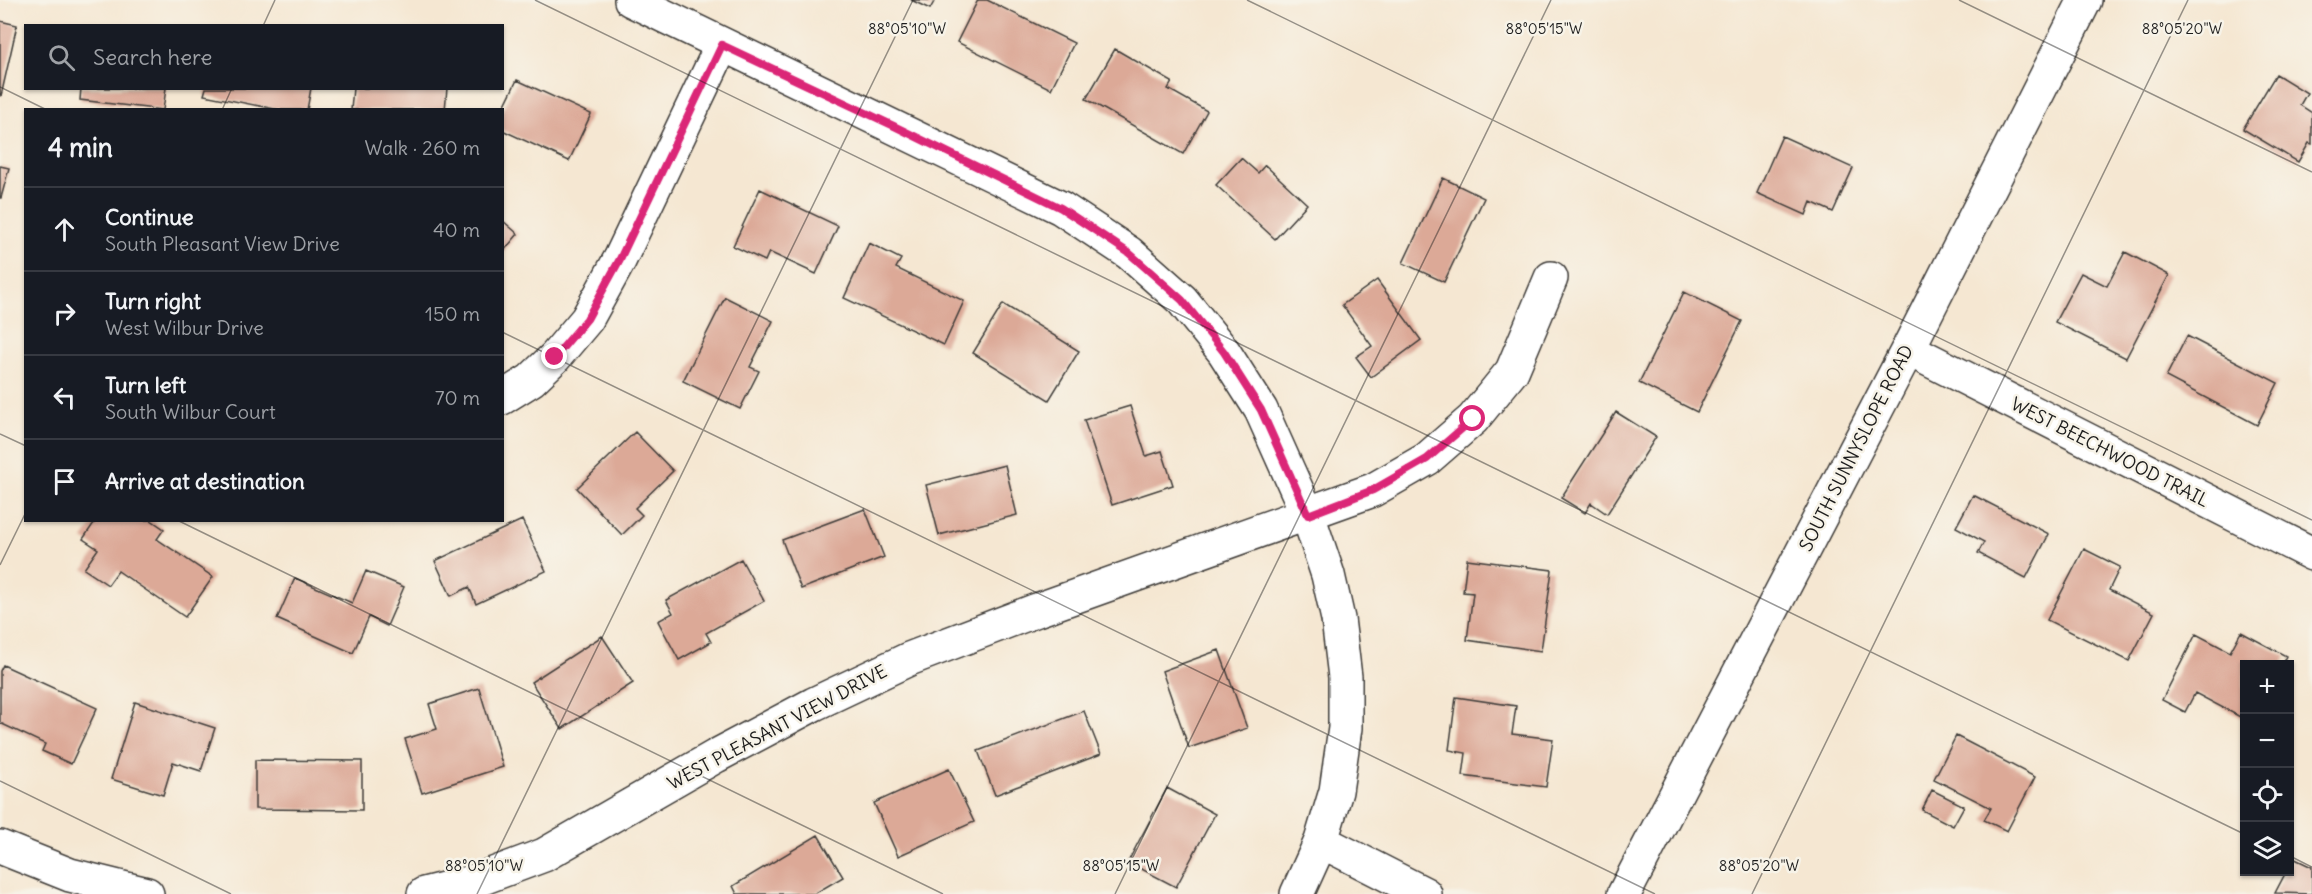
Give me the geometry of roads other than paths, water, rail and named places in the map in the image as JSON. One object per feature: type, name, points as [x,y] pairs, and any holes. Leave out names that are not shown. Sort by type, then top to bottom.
[{"type":"street","points":[[631,0],[1061,208],[1129,253],[1182,300],[1224,352],[1261,410],[1308,515],[1328,575],[1338,619],[1345,677],[1345,728],[1336,791],[1321,841],[1297,894]]},
{"type":"street","name":"SOUTH SUNNYSLOPE ROAD","points":[[1624,894],[1908,350],[2085,0]]},
{"type":"street","points":[[504,397],[531,380],[555,357],[587,319],[620,259],[722,45]]},
{"type":"street","name":"WEST PLEASANT VIEW DRIVE","points":[[424,894],[472,882],[544,855],[716,756],[814,704],[909,659],[1037,610],[1373,490],[1427,459],[1473,419],[1512,371],[1551,278]]},
{"type":"street","name":"WEST BEECHWOOD TRAIL","points":[[1908,350],[2312,554]]},
{"type":"street","points":[[1321,841],[1425,894]]},
{"type":"street","points":[[0,847],[70,875],[147,894]]}]
